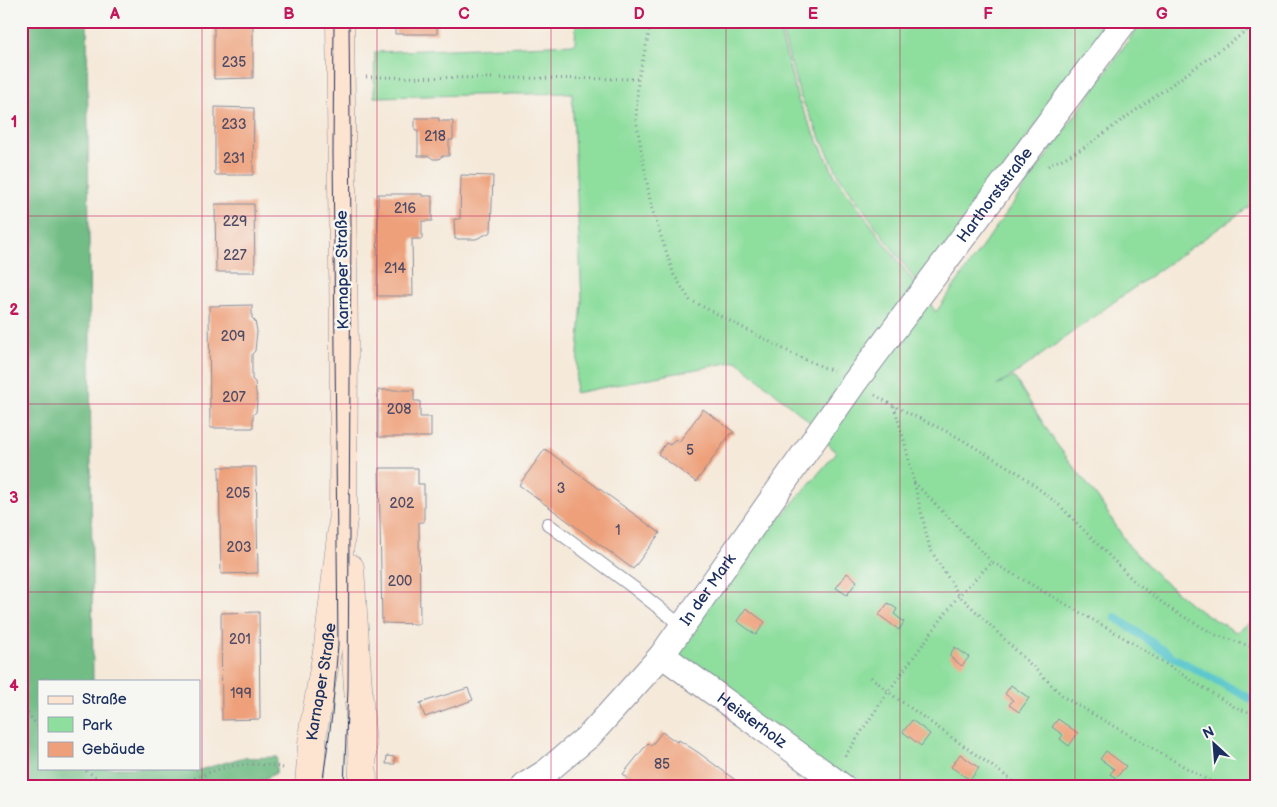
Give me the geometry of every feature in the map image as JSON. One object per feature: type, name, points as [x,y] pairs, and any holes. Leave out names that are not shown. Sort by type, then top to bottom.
[{"type":"main road","name":"Karnaper Straße","points":[[309,780],[313,731],[328,646],[343,519],[344,344],[340,21]]},
{"type":"main road","name":"Karnaper Straße","points":[[343,519],[349,556],[363,786]]},
{"type":"street","name":"Harthorststraße","points":[[859,376],[1125,21]]},
{"type":"street","name":"In der Mark","points":[[524,786],[546,772],[590,735],[662,655],[859,376]]},
{"type":"street","name":"Heisterholz","points":[[662,655],[837,782]]},
{"type":"lane","points":[[548,524],[683,627]]},
{"type":"path","points":[[652,21],[638,79],[636,119],[651,206],[674,275],[690,300],[797,356],[832,371],[859,376]]},
{"type":"path","points":[[1012,173],[1052,165],[1082,149],[1256,24]]},
{"type":"path","points":[[341,77],[638,79]]},
{"type":"path","points":[[1218,786],[1065,698],[959,595],[930,549],[894,406],[954,435],[1020,474],[1059,505],[1134,581],[1172,610],[1216,635],[1256,648]]},
{"type":"path","points":[[914,482],[992,562],[1122,636],[1236,708],[1256,714]]},
{"type":"path","points":[[837,782],[888,692],[959,595],[992,562]]},
{"type":"path","points":[[871,677],[888,692],[1020,786]]},
{"type":"path","points":[[21,706],[38,726]]},
{"type":"path","points":[[176,786],[222,767],[244,764],[267,764],[309,780]]},
{"type":"path","points":[[85,770],[109,786]]},
{"type":"green space","points":[[21,21],[87,21],[93,680],[38,680],[38,770],[196,771],[241,758],[277,757],[276,773],[250,786],[21,786]]},
{"type":"green space","points":[[576,21],[777,21],[798,100],[835,176],[936,312],[1142,21],[1256,21],[1256,202],[1015,374],[996,385],[1014,377],[1055,442],[1098,498],[1129,546],[1160,578],[1197,609],[1236,632],[1256,619],[1256,786],[842,786],[662,655],[836,453],[811,423],[737,361],[575,393],[582,301],[572,93],[374,97],[375,52],[575,44]]},
{"type":"green space","points":[[779,21],[1112,21],[919,285],[839,176],[800,96]]},
{"type":"building","points":[[214,21],[253,21],[253,78],[214,79]]},
{"type":"building","points":[[395,21],[437,21],[437,34],[395,34]]},
{"type":"building","points":[[215,107],[254,108],[253,175],[215,175]]},
{"type":"building","points":[[415,118],[439,118],[439,121],[453,121],[453,140],[449,140],[449,156],[433,159],[429,156],[418,156],[418,131],[415,131]]},
{"type":"building","points":[[461,175],[493,176],[491,232],[476,239],[455,239],[454,219],[460,219]]},
{"type":"building","points":[[378,194],[422,194],[422,196],[432,196],[432,221],[422,221],[422,239],[412,239],[413,296],[377,296]]},
{"type":"building","points":[[215,204],[254,204],[255,272],[216,272]]},
{"type":"building","points":[[252,305],[252,318],[255,321],[257,331],[255,351],[252,354],[252,379],[255,382],[257,402],[256,412],[253,415],[253,428],[210,428],[209,306]]},
{"type":"building","points":[[378,390],[414,390],[414,401],[420,401],[420,417],[431,417],[431,437],[378,437]]},
{"type":"building","points":[[703,409],[734,432],[733,434],[731,433],[696,482],[658,454],[666,443],[670,445],[675,439],[679,442]]},
{"type":"building","points":[[545,449],[660,533],[633,569],[519,485]]},
{"type":"building","points":[[219,467],[256,467],[258,573],[221,574]]},
{"type":"building","points":[[379,468],[418,468],[418,484],[424,484],[424,522],[419,522],[420,624],[382,623]]},
{"type":"building","points":[[847,573],[857,581],[847,595],[836,588]]},
{"type":"building","points":[[888,603],[897,609],[894,614],[904,622],[899,630],[879,615]]},
{"type":"building","points":[[746,608],[765,622],[756,635],[737,621]]},
{"type":"building","points":[[259,612],[260,719],[222,720],[221,613]]},
{"type":"building","points":[[955,647],[969,657],[962,666],[949,656]]},
{"type":"building","points":[[1011,685],[1029,698],[1019,712],[1009,705],[1013,700],[1005,694]]},
{"type":"building","points":[[468,688],[473,700],[425,717],[420,703]]},
{"type":"building","points":[[1058,719],[1078,733],[1069,746],[1060,739],[1063,735],[1052,727]]},
{"type":"building","points":[[912,720],[930,734],[921,746],[903,732]]},
{"type":"building","points":[[662,732],[699,753],[738,782],[739,786],[637,786],[623,774],[648,743],[651,746]]},
{"type":"building","points":[[1106,751],[1126,766],[1116,778],[1110,774],[1114,769],[1100,759]]},
{"type":"building","points":[[960,754],[979,768],[970,780],[951,767]]},
{"type":"building","points":[[387,756],[395,757],[395,764],[386,764]]},
{"type":"waterway","points":[[1115,617],[1173,657],[1249,698],[1256,699]]},
{"type":"tram line","points":[[322,786],[332,715],[338,645],[333,152],[334,21]]},
{"type":"tram line","points":[[344,786],[348,688],[351,229],[349,21]]}]
